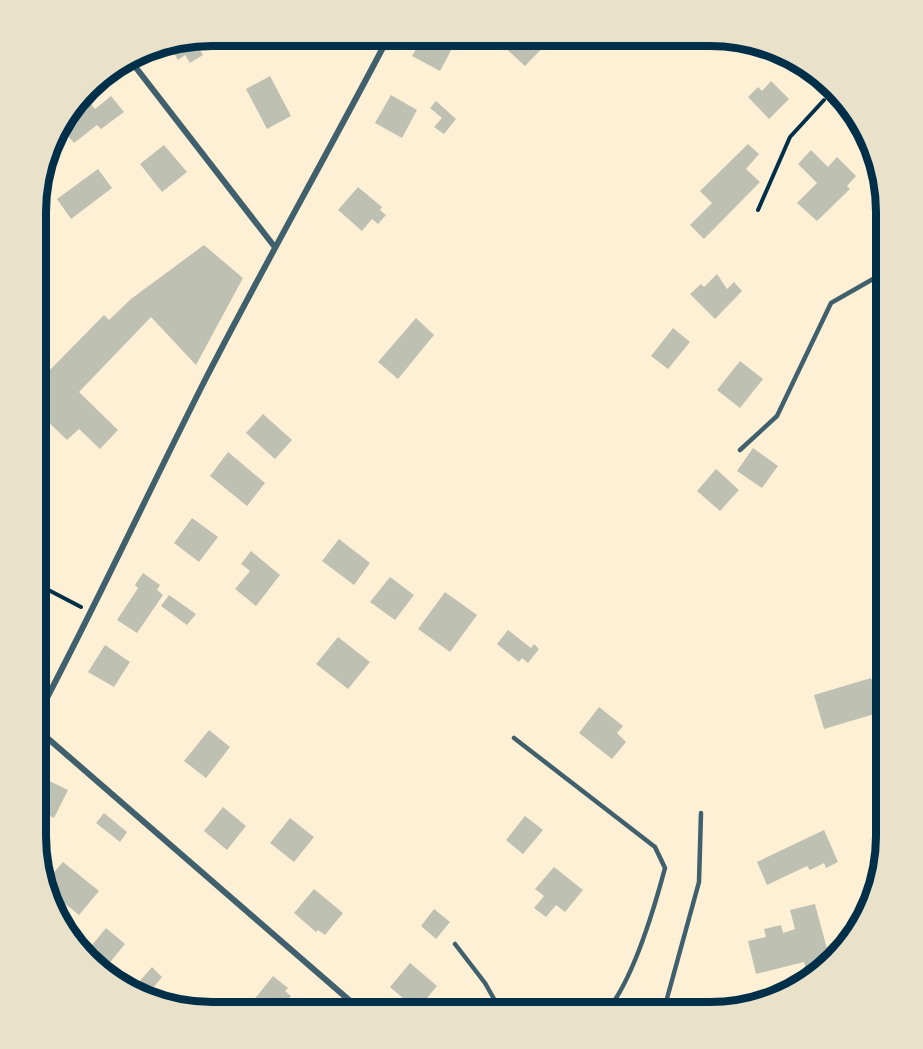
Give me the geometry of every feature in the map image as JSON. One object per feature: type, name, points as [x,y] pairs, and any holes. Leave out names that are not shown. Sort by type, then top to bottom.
[{"type":"street","points":[[47,699],[93,613],[182,427],[274,246],[383,47]]},
{"type":"street","points":[[135,66],[274,246]]},
{"type":"street","points":[[47,738],[351,1002]]},
{"type":"lane","points":[[741,450],[777,416],[831,303],[876,277]]},
{"type":"lane","points":[[514,738],[655,847],[665,868],[655,904],[622,989],[613,1002]]},
{"type":"lane","points":[[666,1002],[699,882],[701,813]]},
{"type":"lane","points":[[455,944],[496,1002]]},
{"type":"path","points":[[758,210],[790,137],[828,95]]},
{"type":"path","points":[[47,589],[93,613]]},
{"type":"building","points":[[503,46],[544,46],[525,66]]},
{"type":"building","points":[[417,47],[453,47],[440,71],[412,56]]},
{"type":"building","points":[[198,48],[203,55],[190,63],[185,55],[178,60],[173,52]]},
{"type":"building","points":[[270,76],[291,116],[267,129],[246,89]]},
{"type":"building","points":[[771,81],[789,99],[769,119],[748,97],[758,87],[762,91]]},
{"type":"building","points":[[391,95],[417,110],[402,138],[375,123]]},
{"type":"building","points":[[111,96],[124,112],[101,129],[97,125],[74,143],[66,134],[81,111],[89,102],[95,109]]},
{"type":"building","points":[[436,101],[456,119],[444,134],[434,127],[442,118],[430,108]]},
{"type":"building","points":[[748,144],[759,154],[746,169],[760,182],[704,239],[690,225],[712,203],[700,191]]},
{"type":"building","points":[[164,145],[187,172],[162,192],[140,164]]},
{"type":"building","points":[[811,150],[828,167],[837,157],[856,176],[847,186],[850,189],[817,221],[797,203],[817,183],[798,164]]},
{"type":"building","points":[[98,169],[112,188],[71,219],[57,199]]},
{"type":"building","points":[[358,187],[382,207],[380,210],[386,215],[378,224],[372,219],[362,231],[338,210]]},
{"type":"building","points":[[204,245],[243,278],[196,365],[151,317],[79,392],[118,430],[100,449],[79,429],[67,440],[46,420],[46,374],[104,315],[109,320],[131,299]]},
{"type":"building","points":[[717,274],[727,289],[734,282],[742,291],[715,319],[690,294],[701,284],[704,287]]},
{"type":"building","points":[[416,318],[434,335],[398,379],[378,362]]},
{"type":"building","points":[[673,328],[690,342],[668,369],[651,356]]},
{"type":"building","points":[[740,361],[763,379],[740,408],[717,390]]},
{"type":"building","points":[[263,414],[292,440],[275,459],[246,433]]},
{"type":"building","points":[[753,448],[778,466],[762,488],[737,471]]},
{"type":"building","points":[[228,452],[265,483],[247,506],[210,476]]},
{"type":"building","points":[[716,469],[739,490],[720,511],[697,491]]},
{"type":"building","points":[[192,518],[218,537],[199,562],[174,543]]},
{"type":"building","points":[[339,539],[370,563],[354,585],[322,561]]},
{"type":"building","points":[[251,551],[280,575],[256,606],[235,589],[250,571],[241,564]]},
{"type":"building","points":[[143,573],[160,585],[157,590],[163,595],[137,633],[117,620],[138,588],[135,585]]},
{"type":"building","points":[[390,577],[414,595],[395,620],[370,602]]},
{"type":"building","points":[[445,592],[477,615],[450,652],[418,629]]},
{"type":"building","points":[[169,595],[196,614],[187,625],[161,606]]},
{"type":"building","points":[[508,630],[531,648],[534,644],[539,649],[528,663],[522,658],[519,662],[497,644]]},
{"type":"building","points":[[338,637],[370,662],[348,689],[316,664]]},
{"type":"building","points":[[105,645],[130,662],[114,687],[88,672]]},
{"type":"building","points":[[871,678],[876,695],[876,713],[824,729],[814,695]]},
{"type":"building","points":[[599,707],[623,726],[617,733],[626,742],[612,759],[579,733]]},
{"type":"building","points":[[209,730],[230,747],[206,778],[184,761]]},
{"type":"building","points":[[47,780],[68,790],[54,818],[47,814]]},
{"type":"building","points":[[223,807],[246,826],[227,850],[204,831]]},
{"type":"building","points":[[104,813],[127,832],[120,842],[96,823]]},
{"type":"building","points":[[525,816],[543,830],[523,854],[506,840]]},
{"type":"building","points":[[290,818],[314,837],[294,862],[270,843]]},
{"type":"building","points":[[824,830],[838,862],[826,868],[824,863],[810,870],[807,866],[767,885],[757,862]]},
{"type":"building","points":[[63,862],[99,891],[79,915],[59,898],[51,875]]},
{"type":"building","points":[[554,867],[583,890],[565,912],[556,905],[546,917],[534,908],[544,896],[535,889]]},
{"type":"building","points":[[314,889],[343,913],[325,935],[318,930],[316,932],[294,913]]},
{"type":"building","points":[[815,904],[828,954],[811,969],[806,970],[804,962],[756,974],[748,941],[766,937],[764,929],[781,925],[783,933],[795,929],[790,910]]},
{"type":"building","points":[[434,909],[450,922],[436,939],[421,926]]},
{"type":"building","points":[[106,928],[125,944],[108,965],[90,948]]},
{"type":"building","points":[[410,963],[437,986],[424,1002],[408,1002],[390,987]]},
{"type":"building","points":[[152,967],[162,977],[151,990],[137,984]]},
{"type":"building","points":[[273,976],[288,988],[285,991],[291,996],[287,1002],[252,1002]]}]
